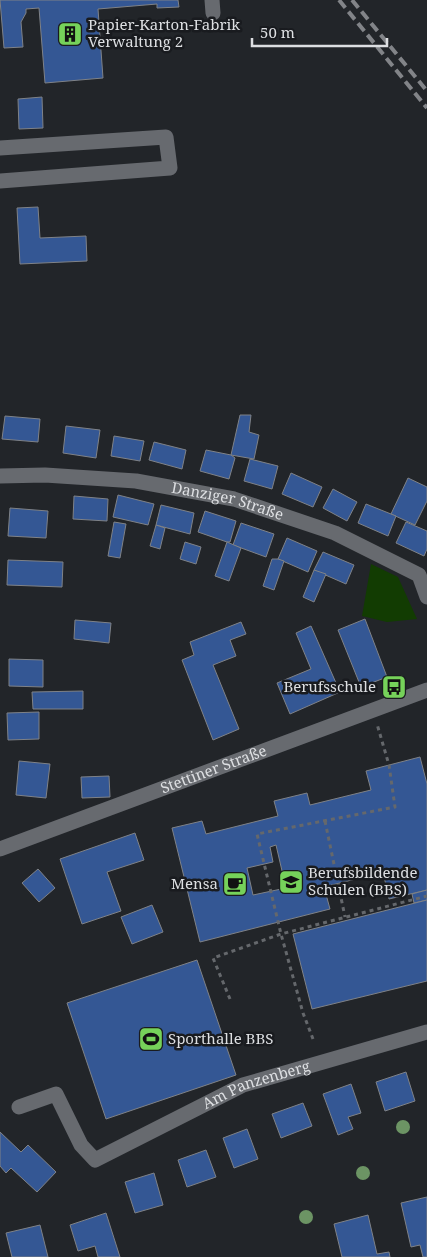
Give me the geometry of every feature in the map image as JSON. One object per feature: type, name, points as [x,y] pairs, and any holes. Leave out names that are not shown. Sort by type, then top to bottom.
[{"type":"street","points":[[0,148],[166,138],[170,168],[0,181]]},
{"type":"street","name":"Danziger Straße","points":[[0,476],[45,475],[136,481],[234,499],[335,532],[419,575],[427,596]]},
{"type":"street","name":"Stettiner Straße","points":[[0,849],[427,690]]},
{"type":"street","name":"Am Panzenberg","points":[[19,1106],[56,1094],[81,1145],[95,1160],[243,1085],[427,1032]]},
{"type":"path","points":[[313,1038],[303,1013],[281,934],[257,834],[395,806],[388,766],[372,709]]},
{"type":"path","points":[[325,821],[345,917]]},
{"type":"path","points":[[230,999],[213,958],[281,934],[427,896]]},
{"type":"green space","points":[[371,564],[398,577],[417,619],[387,622],[362,616]]},
{"type":"building","name":"Papier-Karton-Fabrik Verwaltung 2","points":[[0,0],[178,0],[179,7],[157,8],[157,4],[98,9],[103,78],[45,83],[39,8],[26,9],[21,22],[23,47],[4,48]]},
{"type":"building","points":[[42,97],[43,128],[19,129],[18,99]]},
{"type":"building","points":[[38,207],[40,238],[86,236],[87,261],[20,264],[17,208]]},
{"type":"building","points":[[240,415],[251,415],[249,432],[259,435],[254,459],[231,455]]},
{"type":"building","points":[[5,416],[40,419],[38,442],[2,439]]},
{"type":"building","points":[[66,426],[100,430],[96,458],[63,453]]},
{"type":"building","points":[[114,436],[144,441],[140,461],[111,456]]},
{"type":"building","points":[[154,442],[186,450],[182,469],[149,460]]},
{"type":"building","points":[[206,450],[231,455],[235,458],[229,479],[200,471]]},
{"type":"building","points":[[250,459],[278,466],[272,489],[244,481]]},
{"type":"building","points":[[291,473],[322,487],[313,507],[282,494]]},
{"type":"building","points":[[408,478],[427,487],[427,501],[415,525],[391,514]]},
{"type":"building","points":[[333,489],[357,502],[347,521],[323,508]]},
{"type":"building","points":[[118,495],[154,504],[148,525],[113,517]]},
{"type":"building","points":[[74,496],[108,499],[107,521],[73,519]]},
{"type":"building","points":[[366,504],[396,516],[388,536],[358,523]]},
{"type":"building","points":[[161,505],[194,513],[190,534],[156,525]]},
{"type":"building","points":[[10,508],[48,511],[46,538],[8,536]]},
{"type":"building","points":[[205,511],[236,521],[230,542],[198,532]]},
{"type":"building","points":[[114,522],[126,524],[120,558],[108,556]]},
{"type":"building","points":[[406,522],[427,531],[427,549],[424,556],[396,543]]},
{"type":"building","points":[[241,523],[274,534],[266,557],[233,545]]},
{"type":"building","points":[[156,525],[165,528],[160,549],[150,546]]},
{"type":"building","points":[[287,538],[317,551],[308,572],[278,559]]},
{"type":"building","points":[[185,542],[201,547],[196,564],[180,559]]},
{"type":"building","points":[[227,542],[241,548],[229,581],[215,576]]},
{"type":"building","points":[[323,552],[354,565],[346,584],[314,570]]},
{"type":"building","points":[[272,559],[284,561],[274,590],[263,586]]},
{"type":"building","points":[[8,560],[63,562],[62,587],[7,585]]},
{"type":"building","points":[[314,570],[326,574],[314,602],[303,597]]},
{"type":"building","points":[[365,619],[387,677],[361,687],[338,630]]},
{"type":"building","points":[[75,620],[111,623],[109,643],[74,639]]},
{"type":"building","points":[[241,622],[246,634],[230,640],[236,656],[213,665],[239,729],[213,740],[182,660],[194,655],[190,642]]},
{"type":"building","points":[[311,626],[340,692],[290,714],[277,683],[311,669],[296,633]]},
{"type":"building","points":[[9,659],[43,660],[43,687],[9,686]]},
{"type":"building","points":[[83,691],[83,709],[33,709],[32,692]]},
{"type":"building","points":[[39,712],[39,739],[8,740],[7,713]]},
{"type":"building","points":[[420,757],[427,784],[427,890],[389,899],[383,872],[324,887],[330,909],[200,942],[172,828],[202,821],[206,834],[278,816],[274,801],[307,793],[310,805],[371,790],[366,771]],"holes":[[[276,845],[286,888],[253,895],[247,868],[273,862],[270,847]]]},
{"type":"building","points":[[19,761],[50,764],[46,798],[16,795]]},
{"type":"building","points":[[109,776],[110,797],[82,798],[81,777]]},
{"type":"building","points":[[135,833],[144,860],[107,872],[121,911],[82,924],[60,859]]},
{"type":"building","points":[[38,869],[55,888],[39,902],[22,883]]},
{"type":"building","points":[[427,890],[427,900],[414,903],[412,894]]},
{"type":"building","points":[[427,900],[427,981],[312,1009],[293,934]]},
{"type":"building","points":[[152,905],[163,932],[132,944],[121,917]]},
{"type":"building","name":"Sporthalle BBS","points":[[197,960],[236,1075],[106,1119],[67,1003]]},
{"type":"building","points":[[406,1072],[415,1101],[385,1111],[376,1082]]},
{"type":"building","points":[[351,1084],[361,1113],[348,1117],[353,1129],[338,1135],[323,1094]]},
{"type":"building","points":[[303,1103],[312,1126],[281,1138],[272,1114]]},
{"type":"building","points":[[247,1129],[258,1159],[234,1168],[223,1138]]},
{"type":"building","points":[[0,1132],[21,1152],[28,1145],[56,1172],[37,1192],[11,1168],[6,1173],[0,1166]]},
{"type":"building","points":[[206,1150],[216,1177],[187,1187],[178,1160]]},
{"type":"building","points":[[154,1173],[163,1205],[135,1213],[125,1182]]},
{"type":"building","points":[[427,1197],[427,1257],[423,1257],[420,1245],[411,1247],[401,1203]]},
{"type":"building","points":[[106,1213],[120,1257],[98,1257],[95,1246],[78,1251],[70,1225]]},
{"type":"building","points":[[368,1215],[377,1254],[389,1252],[390,1257],[342,1257],[334,1224]]},
{"type":"building","points":[[40,1225],[48,1257],[12,1257],[6,1233]]},
{"type":"railway","points":[[339,0],[427,108]]},
{"type":"railway","points":[[352,0],[427,91]]},
{"type":"place","name":"Papier-Karton-Fabrik Verwaltung 2","points":[[70,34]]},
{"type":"place","name":"Berufsschule","points":[[394,687]]},
{"type":"place","name":"Berufsbildende Schulen (BBS)","points":[[291,882]]},
{"type":"place","name":"Mensa","points":[[235,884]]},
{"type":"place","name":"Sporthalle BBS","points":[[151,1039]]}]
